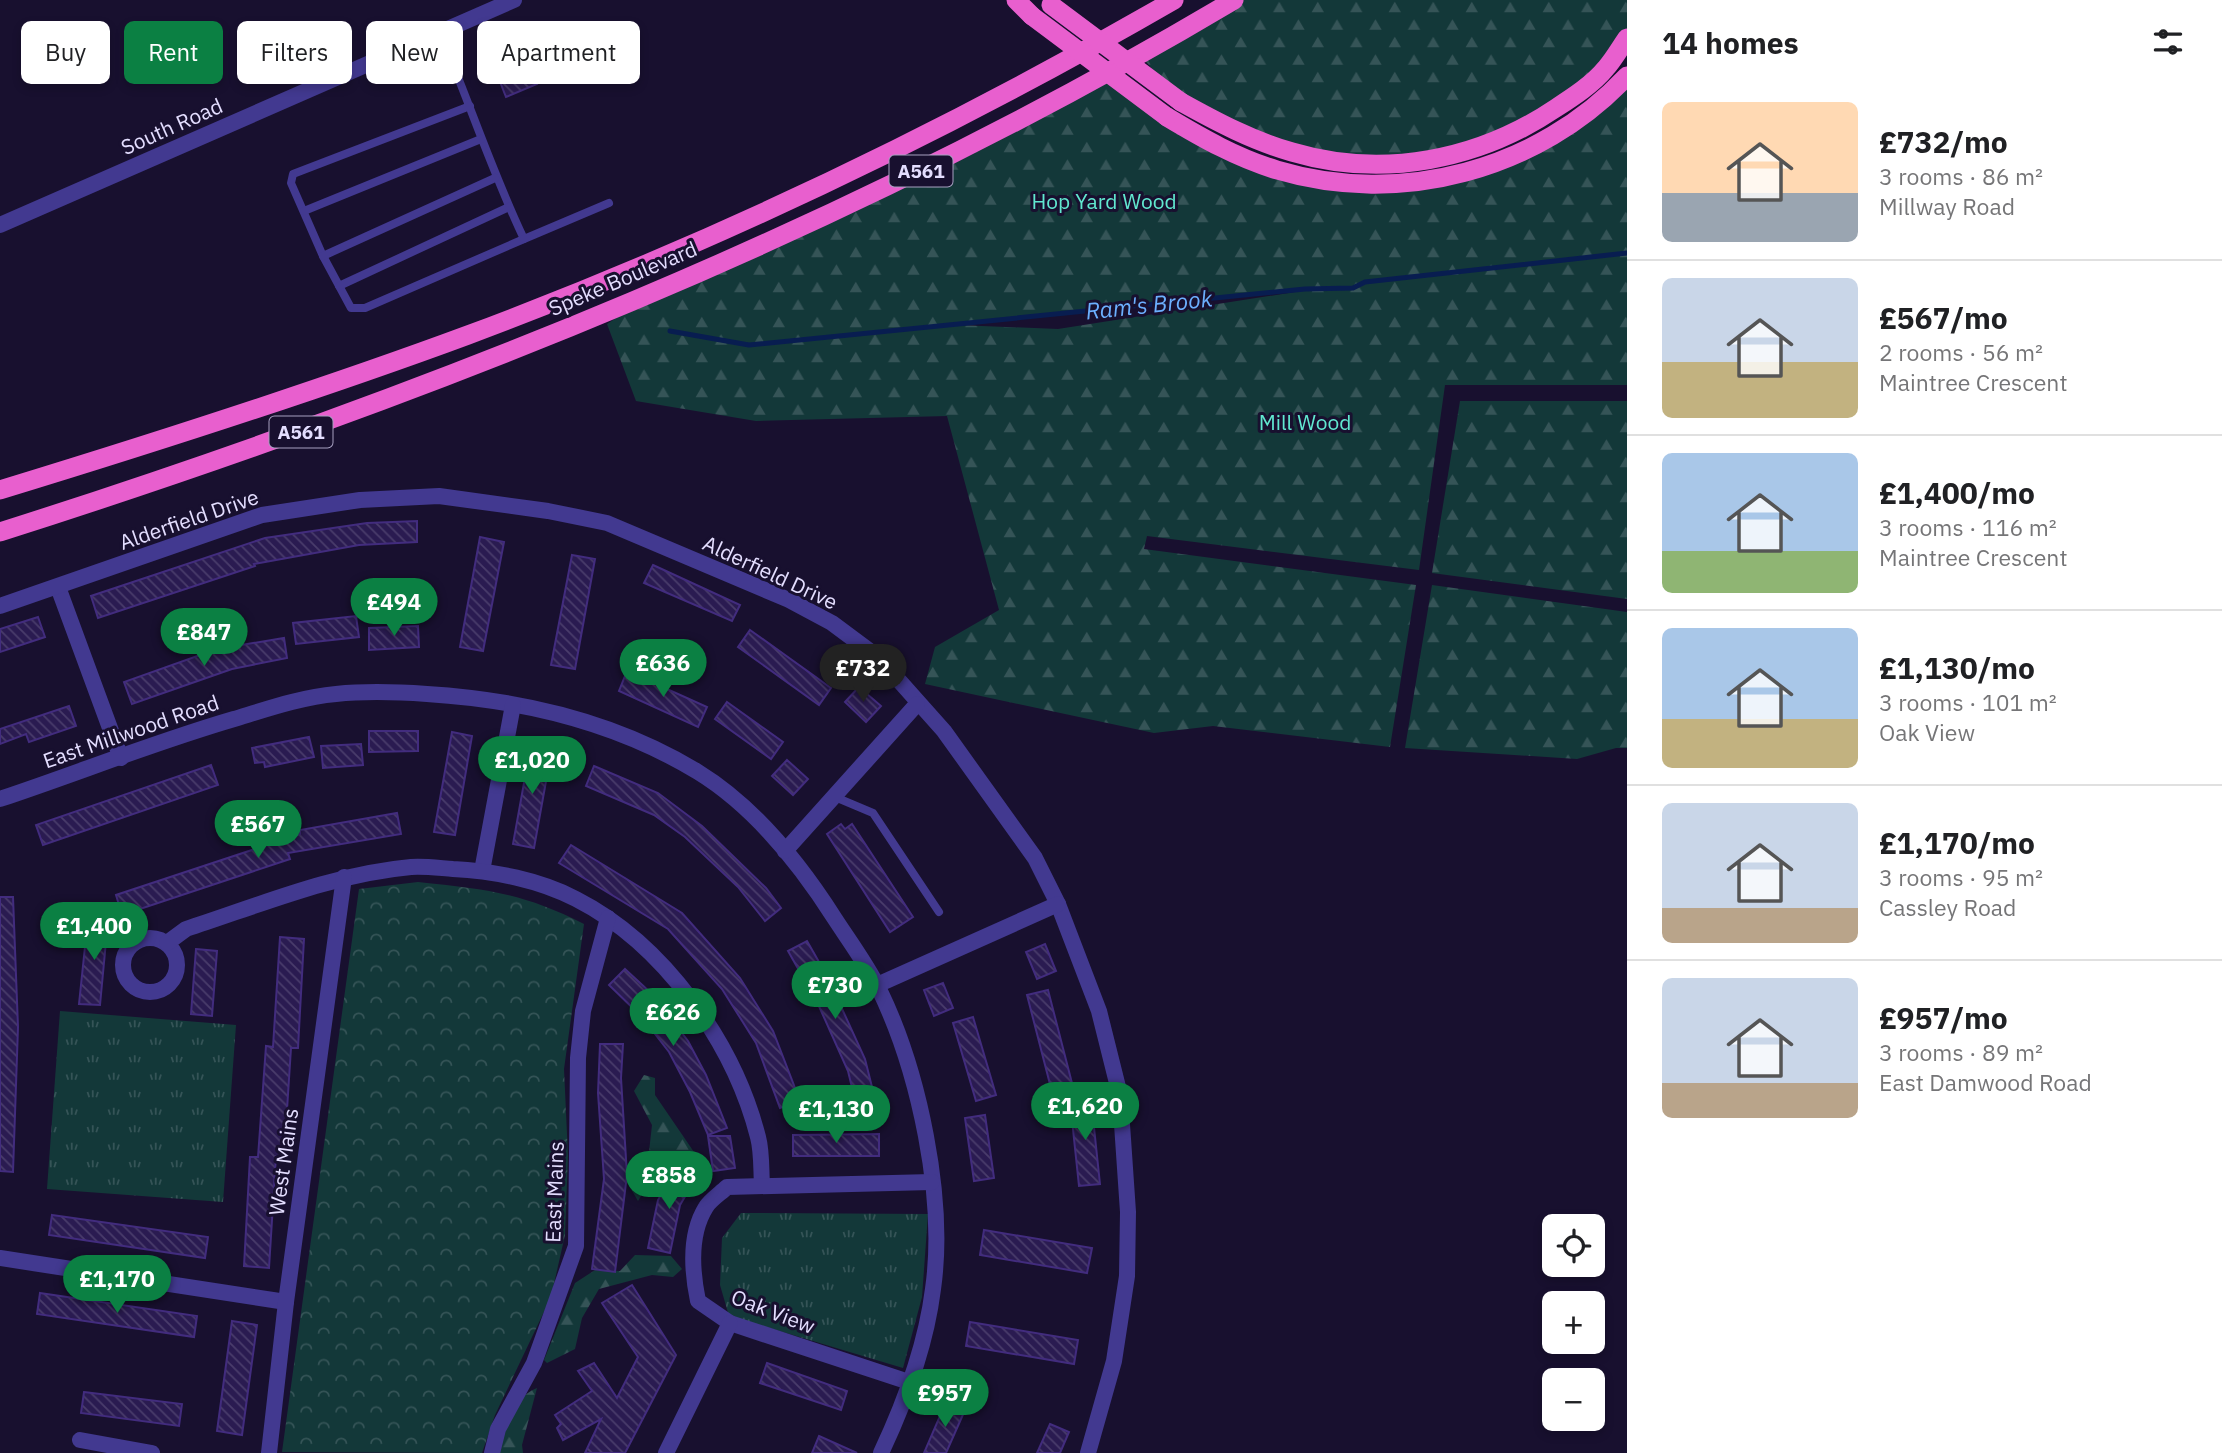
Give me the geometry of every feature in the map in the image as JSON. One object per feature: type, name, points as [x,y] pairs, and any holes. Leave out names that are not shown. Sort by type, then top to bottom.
[{"type":"highway","points":[[1016,0],[1031,16],[1167,117],[1208,142],[1278,170],[1346,183],[1423,182],[1462,174],[1533,147],[1599,105],[1627,76]]},
{"type":"highway","name":"Speke Boulevard","points":[[0,490],[317,388],[470,334],[587,287],[723,229],[927,135],[1062,64],[1174,0]]},
{"type":"highway","name":"Speke Boulevard","points":[[0,532],[313,428],[617,307],[896,185],[1141,56],[1234,0]]},
{"type":"highway","points":[[1048,2],[1181,102],[1219,123],[1293,153],[1367,164],[1412,163],[1453,156],[1495,142],[1534,123],[1572,98],[1605,69],[1627,38]]},
{"type":"street","name":"South Road","points":[[463,23],[514,0]]},
{"type":"street","name":"South Road","points":[[0,225],[366,65]]},
{"type":"street","name":"Alderfield Drive","points":[[0,606],[262,515],[360,500],[439,496],[548,511],[607,523],[789,600],[832,623],[879,659],[944,731],[1035,858],[1058,904],[1099,1011],[1120,1094],[1129,1212],[1127,1276],[1114,1361],[1088,1453]]},
{"type":"street","points":[[58,587],[121,758]]},
{"type":"street","name":"East Millwood Road","points":[[0,799],[205,727],[284,704],[335,694],[423,693],[563,713],[634,738],[700,773],[741,804],[814,887],[877,985],[893,1019],[919,1099],[936,1223],[933,1288],[909,1382],[881,1453]]},
{"type":"street","points":[[785,851],[917,704]]},
{"type":"street","points":[[482,871],[513,705]]},
{"type":"street","points":[[167,943],[186,929],[344,877],[413,867],[482,871],[563,894],[608,918],[655,960],[693,1000],[728,1055],[759,1139],[762,1185]]},
{"type":"street","name":"West Mains","points":[[270,1453],[286,1302],[344,877]]},
{"type":"street","points":[[877,985],[1058,904]]},
{"type":"street","name":"East Mains","points":[[492,1453],[498,1429],[534,1363],[576,1247],[578,1058],[583,1011],[608,918]]},
{"type":"street","name":"Oak View","points":[[909,1382],[730,1323],[698,1301],[692,1273],[695,1240],[706,1206],[727,1187],[932,1182]]},
{"type":"street","points":[[0,1258],[286,1302]]},
{"type":"street","points":[[666,1453],[730,1323]]},
{"type":"street","points":[[80,1440],[123,1451],[152,1453]]},
{"type":"lane","points":[[461,84],[495,178],[524,239]]},
{"type":"lane","points":[[470,106],[297,170],[291,178],[323,256],[351,308],[365,308],[609,203]]},
{"type":"lane","points":[[304,211],[481,138]]},
{"type":"lane","points":[[323,256],[495,178]]},
{"type":"lane","points":[[339,286],[509,207]]},
{"type":"lane","points":[[835,797],[873,813],[939,912]]},
{"type":"green space","points":[[1234,0],[1627,0],[1627,38],[1572,98],[1453,156],[1329,160],[1181,102],[1141,56]]},
{"type":"green space","name":"Mill Wood","points":[[1627,76],[1627,385],[1445,385],[1419,570],[1147,536],[1144,549],[1416,585],[1390,747],[1213,726],[1154,733],[925,684],[935,647],[999,610],[947,416],[756,421],[636,401],[607,324],[660,289],[1114,78],[1207,142],[1347,182],[1497,163]],"holes":[[[1305,289],[1314,289],[1058,329],[957,325]]]},
{"type":"green space","points":[[1460,401],[1627,401],[1627,599],[1432,573]]},
{"type":"green space","points":[[1432,585],[1627,612],[1627,748],[1616,748],[1577,759],[1405,748]]},
{"type":"green space","points":[[418,882],[504,894],[542,905],[584,924],[564,1069],[568,1156],[565,1235],[551,1297],[495,1415],[482,1453],[282,1452],[359,889]]},
{"type":"green space","points":[[60,1011],[236,1025],[223,1202],[47,1189]]},
{"type":"green space","points":[[644,1075],[655,1078],[655,1095],[696,1155],[688,1161],[676,1153],[664,1157],[638,1201],[627,1182],[609,1182],[609,1177],[636,1178],[647,1170],[652,1125],[634,1091]]},
{"type":"green space","points":[[741,1213],[928,1214],[922,1297],[903,1368],[729,1316],[720,1285],[722,1238]]},
{"type":"green space","points":[[635,1255],[671,1256],[682,1269],[673,1277],[652,1275],[599,1289],[582,1318],[575,1349],[547,1363],[544,1360],[575,1283],[595,1270],[620,1271]]},
{"type":"green space","points":[[537,1388],[522,1445],[523,1453],[497,1453],[506,1425],[516,1406],[529,1392]]},
{"type":"building","points":[[501,84],[537,84],[506,97]]},
{"type":"building","points":[[417,521],[417,542],[359,545],[254,564],[255,566],[98,618],[91,596],[265,538],[367,523]]},
{"type":"building","points":[[480,537],[504,542],[483,651],[460,647]]},
{"type":"building","points":[[572,555],[595,559],[575,669],[551,665]]},
{"type":"building","points":[[653,565],[740,605],[732,621],[644,583]]},
{"type":"building","points":[[356,616],[359,637],[296,644],[293,623]]},
{"type":"building","points":[[38,617],[45,637],[0,652],[0,629]]},
{"type":"building","points":[[418,626],[419,647],[369,650],[369,628]]},
{"type":"building","points":[[750,630],[831,688],[819,705],[738,647]]},
{"type":"building","points":[[284,638],[287,658],[232,669],[132,704],[124,682],[217,649]]},
{"type":"building","points":[[627,671],[707,707],[698,727],[619,691]]},
{"type":"building","points":[[859,687],[881,706],[866,722],[845,702]]},
{"type":"building","points":[[727,702],[783,742],[771,759],[715,719]]},
{"type":"building","points":[[69,706],[76,726],[29,742],[26,734],[0,744],[0,729]]},
{"type":"building","points":[[369,731],[418,731],[418,751],[369,752]]},
{"type":"building","points":[[452,732],[472,736],[455,835],[434,832]]},
{"type":"building","points":[[309,737],[314,757],[265,767],[264,762],[255,763],[252,748]]},
{"type":"building","points":[[361,744],[363,765],[323,768],[321,746]]},
{"type":"building","points":[[531,744],[552,748],[534,848],[513,844]]},
{"type":"building","points":[[787,760],[808,779],[793,795],[772,776]]},
{"type":"building","points":[[211,765],[218,785],[43,845],[36,825]]},
{"type":"building","points":[[594,766],[658,793],[702,826],[766,888],[781,908],[765,921],[738,887],[685,837],[654,815],[586,786]]},
{"type":"building","points":[[397,813],[401,834],[288,853],[290,859],[122,915],[116,895],[300,834],[300,830]]},
{"type":"building","points":[[841,824],[845,829],[852,824],[913,917],[890,932],[827,834]]},
{"type":"building","points":[[571,845],[682,913],[740,978],[773,1031],[800,1101],[780,1108],[756,1043],[722,989],[668,929],[559,863]]},
{"type":"building","points":[[0,897],[13,897],[18,1027],[13,1172],[0,1171]]},
{"type":"building","points":[[88,918],[108,920],[100,1005],[79,1004]]},
{"type":"building","points":[[280,937],[304,939],[298,1048],[291,1048],[284,1156],[276,1156],[269,1268],[244,1266],[250,1157],[258,1157],[266,1046],[273,1047]]},
{"type":"building","points":[[807,941],[827,976],[865,1059],[875,1099],[856,1104],[848,1071],[818,1004],[788,951]]},
{"type":"building","points":[[1045,944],[1056,971],[1037,979],[1026,952]]},
{"type":"building","points":[[196,949],[217,951],[212,1016],[191,1014]]},
{"type":"building","points":[[625,969],[653,995],[688,1041],[706,1075],[727,1128],[708,1135],[669,1052],[641,1016],[609,985]]},
{"type":"building","points":[[943,983],[953,1008],[934,1016],[924,990]]},
{"type":"building","points":[[1048,990],[1073,1087],[1052,1092],[1027,995]]},
{"type":"building","points":[[973,1017],[996,1095],[976,1101],[953,1023]]},
{"type":"building","points":[[600,1044],[623,1044],[621,1078],[627,1175],[615,1272],[592,1269],[604,1179],[598,1093]]},
{"type":"building","points":[[1091,1099],[1100,1184],[1079,1186],[1070,1101]]},
{"type":"building","points":[[985,1115],[994,1178],[974,1181],[965,1118]]},
{"type":"building","points":[[879,1134],[879,1156],[793,1156],[793,1135]]},
{"type":"building","points":[[708,1136],[730,1136],[735,1168],[713,1171]]},
{"type":"building","points":[[677,1167],[696,1178],[680,1205],[670,1253],[648,1248],[658,1200]]},
{"type":"building","points":[[52,1215],[208,1237],[205,1258],[49,1235]]},
{"type":"building","points":[[984,1230],[1092,1248],[1087,1273],[980,1255]]},
{"type":"building","points":[[632,1285],[676,1355],[625,1453],[585,1453],[601,1419],[563,1440],[557,1428],[561,1424],[555,1415],[592,1391],[578,1371],[594,1363],[617,1398],[638,1357],[602,1303]]},
{"type":"building","points":[[40,1293],[197,1316],[194,1337],[37,1314]]},
{"type":"building","points":[[232,1321],[257,1325],[242,1435],[217,1431]]},
{"type":"building","points":[[970,1322],[1078,1340],[1074,1364],[966,1346]]},
{"type":"building","points":[[767,1363],[847,1391],[841,1410],[760,1383]]},
{"type":"building","points":[[84,1392],[182,1404],[179,1426],[81,1413]]},
{"type":"building","points":[[946,1402],[965,1410],[946,1453],[924,1453]]},
{"type":"building","points":[[1050,1424],[1069,1432],[1060,1453],[1037,1453]]},
{"type":"building","points":[[819,1436],[857,1453],[812,1453]]},
{"type":"waterway","name":"Ram's Brook","points":[[670,331],[749,345],[1305,289],[1353,288],[1365,282],[1627,253]]},
{"type":"park label","name":"Hop Yard Wood","points":[[1104,202]]}]
